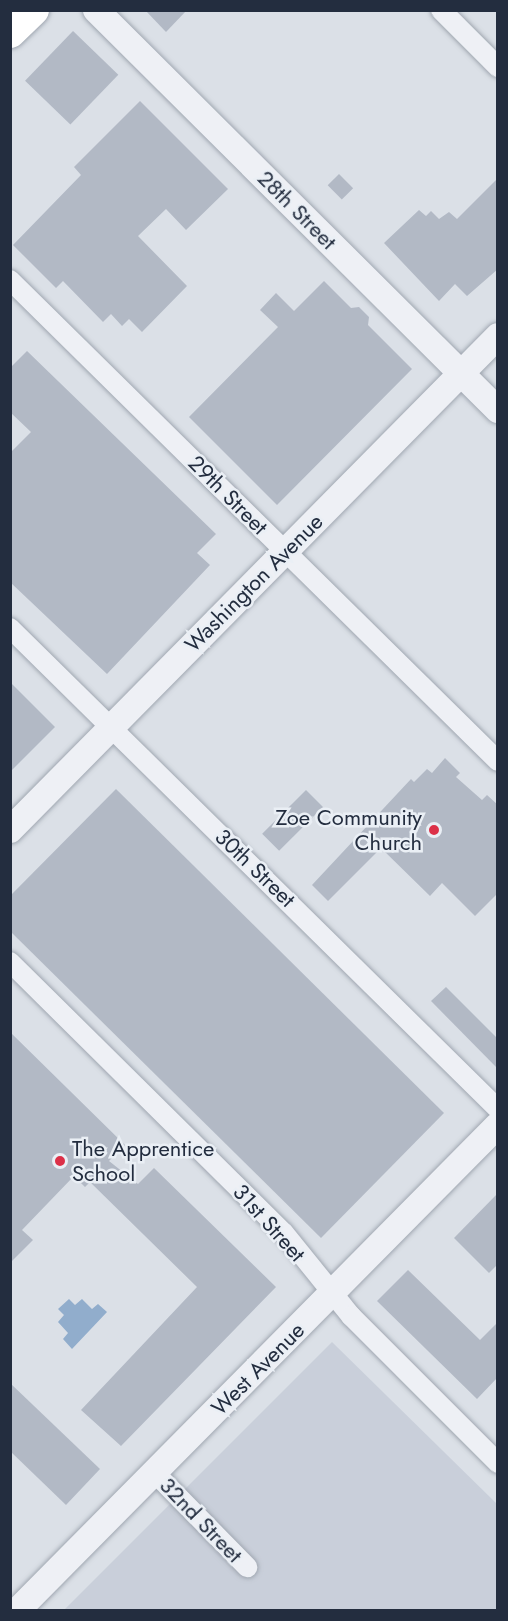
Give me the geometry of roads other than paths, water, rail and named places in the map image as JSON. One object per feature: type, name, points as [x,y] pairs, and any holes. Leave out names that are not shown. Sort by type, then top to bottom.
[{"type":"main road","points":[[10,32],[33,10]]},
{"type":"street","name":"28th Street","points":[[96,10],[498,410]]},
{"type":"street","points":[[441,10],[498,67]]},
{"type":"street","name":"29th Street","points":[[10,280],[498,760]]},
{"type":"street","name":"Washington Avenue","points":[[10,830],[498,336]]},
{"type":"street","name":"30th Street","points":[[10,628],[498,1109]]},
{"type":"street","name":"31st Street","points":[[10,962],[284,1233],[332,1294],[498,1463]]},
{"type":"street","name":"West Avenue","points":[[18,1611],[498,1125]]},
{"type":"street","name":"32nd Street","points":[[155,1473],[248,1567]]},
{"type":"water","points":[[69,1299],[75,1305],[82,1299],[92,1309],[98,1304],[107,1312],[72,1349],[63,1339],[68,1333],[58,1322],[64,1315],[58,1309]]},
{"type":"place","name":"Zoe Community Church","points":[[434,830]]},
{"type":"place","name":"The Apprentice School","points":[[60,1161]]}]
